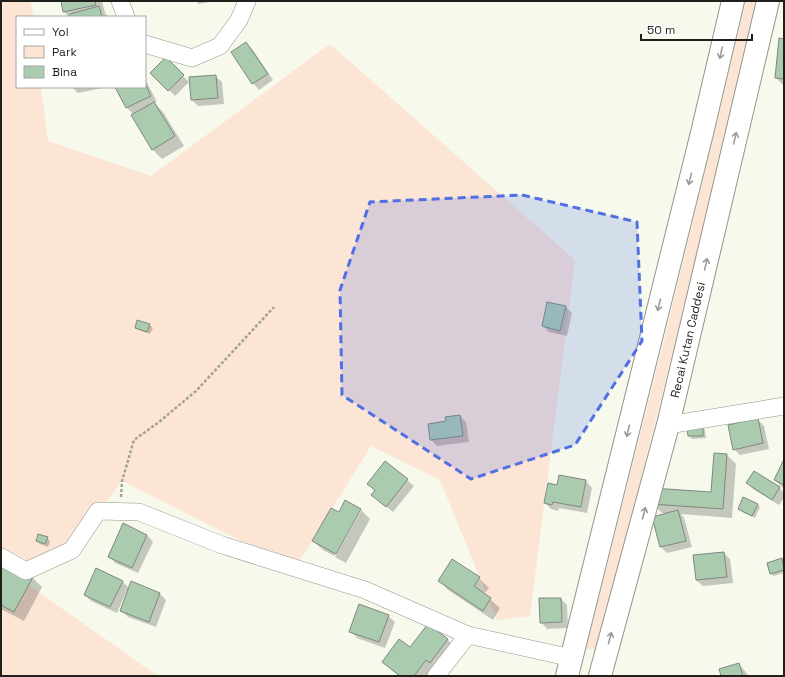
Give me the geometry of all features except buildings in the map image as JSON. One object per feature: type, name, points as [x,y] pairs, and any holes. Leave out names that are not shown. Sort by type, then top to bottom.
[{"type":"main road","points":[[569,667],[702,133],[733,1]]},
{"type":"main road","name":"Recai Kutan Caddesi","points":[[600,676],[668,425],[768,1]]},
{"type":"street","points":[[120,1],[126,16]]},
{"type":"street","points":[[146,44],[192,58],[220,46],[239,20],[247,1]]},
{"type":"street","points":[[668,425],[784,406]]},
{"type":"street","points":[[1,557],[26,571],[72,550],[98,511],[139,512],[222,545],[365,590],[468,635],[569,667]]},
{"type":"street","points":[[436,676],[468,635]]},
{"type":"path","points":[[120,511],[122,481],[134,440],[159,422],[196,391],[274,307]]},
{"type":"highlighted area","points":[[522,195],[637,222],[642,341],[575,445],[471,479],[342,395],[340,290],[370,202]]},
{"type":"green space","points":[[1,1],[31,1],[33,16],[16,16],[16,88],[41,88],[48,141],[151,176],[330,44],[575,260],[530,616],[497,620],[440,480],[371,446],[295,568],[122,481],[82,534],[26,571],[1,556]]},
{"type":"green space","points":[[746,1],[758,1],[677,335],[598,650],[586,649],[666,333]]},
{"type":"green space","points":[[1,569],[24,582],[158,676],[1,676]]}]
